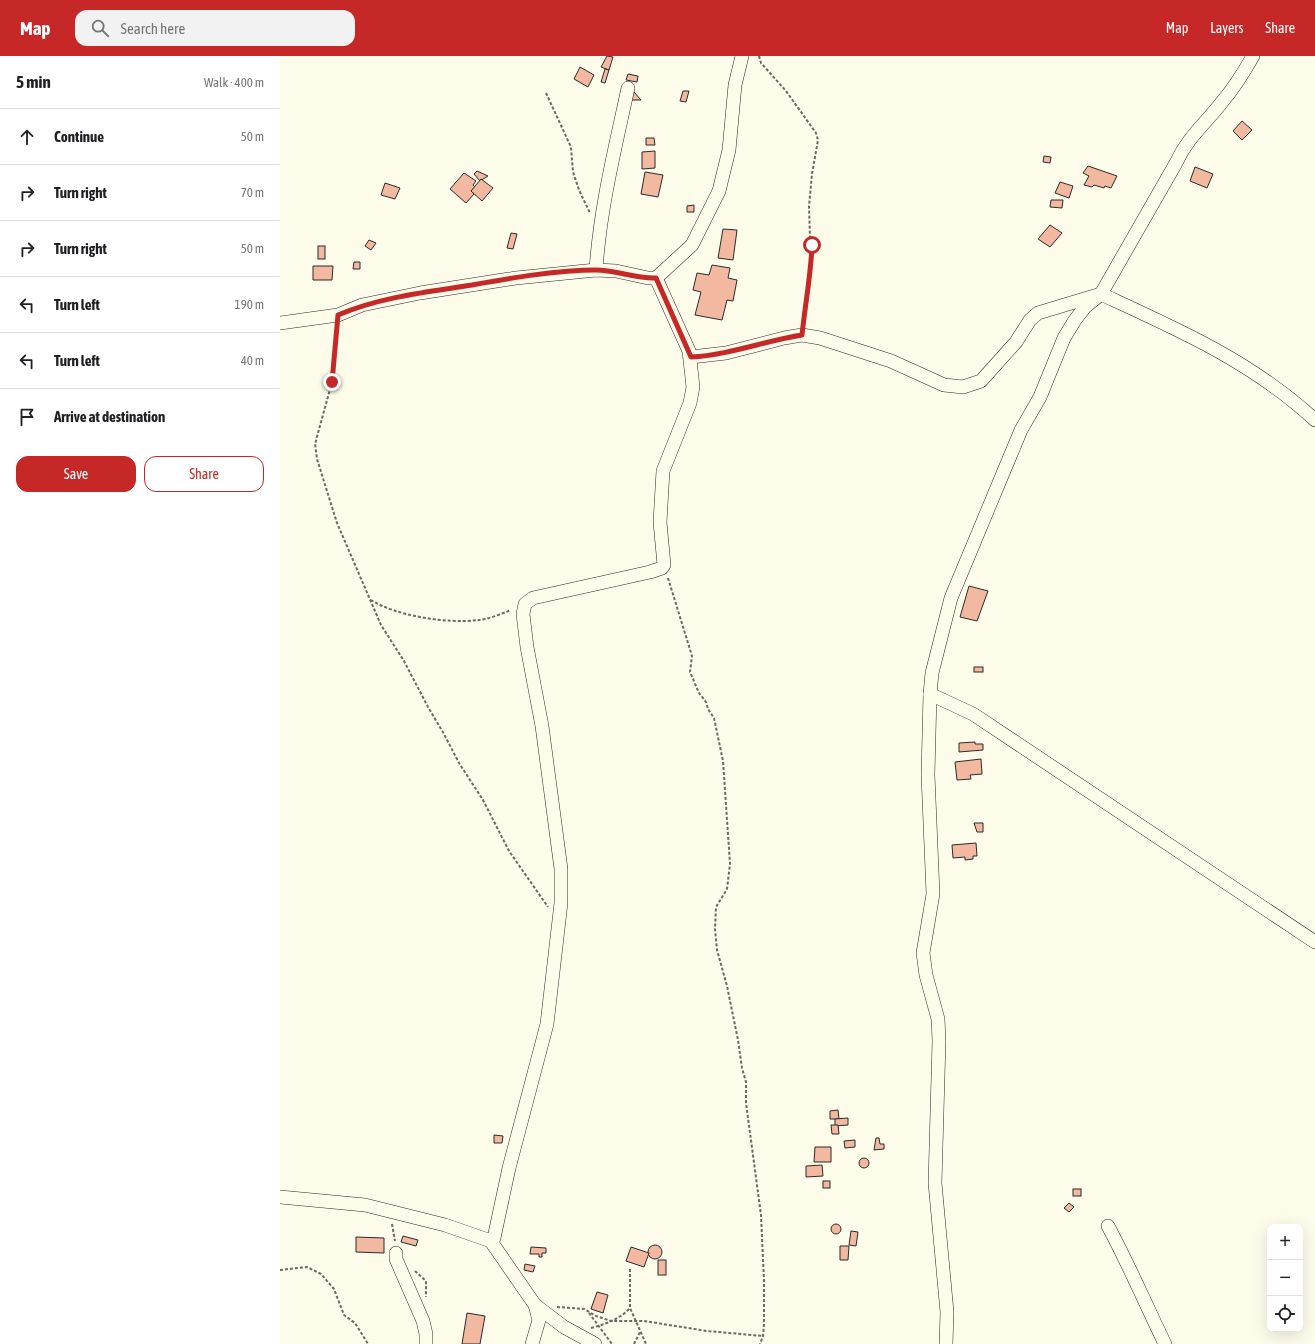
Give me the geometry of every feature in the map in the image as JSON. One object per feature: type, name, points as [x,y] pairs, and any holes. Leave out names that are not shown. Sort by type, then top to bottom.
[{"type":"street","points":[[280,323],[338,315],[362,305],[420,293],[516,278],[596,270],[616,271],[648,278],[656,278],[692,245],[719,191],[729,150],[735,85],[742,56]]},
{"type":"street","points":[[946,1344],[947,1312],[935,1183],[940,1041],[938,1019],[926,975],[923,953],[933,894],[928,775],[932,673],[951,598],[1022,430],[1040,397],[1064,338],[1075,320],[1085,308],[1101,294],[1176,163],[1183,147],[1222,102],[1244,73],[1253,56]]},
{"type":"street","points":[[596,270],[598,235],[603,204],[628,88]]},
{"type":"street","points":[[490,1240],[494,1238],[509,1168],[547,1024],[561,903],[561,869],[542,726],[527,647],[523,614],[525,604],[533,598],[650,572],[662,568],[664,565],[660,522],[663,471],[690,403],[692,387],[691,357],[656,278]]},
{"type":"street","points":[[691,357],[718,355],[784,338],[802,335],[820,338],[891,361],[944,384],[963,387],[981,381],[1016,342],[1034,316],[1038,313],[1101,294],[1221,351],[1288,396],[1315,420]]},
{"type":"street","points":[[930,694],[973,714],[1315,942]]},
{"type":"street","points":[[280,1197],[366,1205],[445,1225],[490,1240],[537,1306],[564,1328],[595,1344]]},
{"type":"street","points":[[1108,1226],[1128,1263],[1140,1294],[1165,1344]]},
{"type":"street","points":[[396,1252],[396,1259],[425,1326],[426,1344]]},
{"type":"street","points":[[532,1344],[539,1320],[537,1306]]},
{"type":"path","points":[[759,56],[761,62],[786,91],[816,133],[818,140],[812,174],[809,206],[811,270],[805,301],[802,335]]},
{"type":"path","points":[[546,93],[571,147],[573,172],[579,190],[592,217]]},
{"type":"path","points":[[338,315],[332,382],[315,444],[317,460],[337,523],[381,625],[404,661],[459,763],[483,800],[509,851],[530,883],[559,921]]},
{"type":"path","points":[[664,565],[692,656],[690,672],[699,693],[706,702],[708,709],[714,718],[723,761],[730,864],[727,889],[716,907],[715,929],[717,950],[728,992],[746,1082],[746,1103],[761,1214],[764,1281],[763,1336],[760,1344]]},
{"type":"path","points":[[370,599],[382,607],[410,614],[429,618],[458,620],[479,620],[525,604]]},
{"type":"path","points":[[280,1270],[307,1267],[321,1274],[334,1289],[344,1315],[355,1324],[368,1344]]},
{"type":"path","points":[[630,1270],[630,1308],[646,1344]]},
{"type":"path","points":[[537,1306],[568,1307],[587,1310],[596,1316],[612,1321],[644,1321],[707,1332],[763,1336]]},
{"type":"path","points":[[583,1329],[612,1321],[630,1308]]},
{"type":"path","points":[[587,1310],[612,1344]]},
{"type":"path","points":[[634,1344],[640,1332]]},
{"type":"building","points":[[607,56],[613,57],[609,70],[601,67]]},
{"type":"building","points":[[580,67],[594,75],[588,87],[574,79]]},
{"type":"building","points":[[605,69],[609,70],[605,83],[601,82]]},
{"type":"building","points":[[628,74],[638,76],[637,82],[626,80]]},
{"type":"building","points":[[683,91],[689,91],[686,102],[680,101]]},
{"type":"building","points":[[634,92],[641,100],[631,100]]},
{"type":"building","points":[[1242,121],[1252,130],[1242,140],[1233,131]]},
{"type":"building","points":[[646,138],[654,138],[655,145],[646,145]]},
{"type":"building","points":[[655,151],[655,168],[642,169],[642,152]]},
{"type":"building","points":[[1044,156],[1051,157],[1050,163],[1043,162]]},
{"type":"building","points":[[1088,166],[1117,176],[1111,188],[1105,186],[1104,188],[1094,185],[1092,187],[1084,185],[1089,176],[1083,173]]},
{"type":"building","points":[[1195,167],[1213,174],[1207,188],[1190,181]]},
{"type":"building","points":[[477,171],[488,176],[480,181],[474,174]]},
{"type":"building","points":[[645,172],[663,175],[658,197],[641,194]]},
{"type":"building","points":[[464,173],[476,181],[473,185],[475,187],[471,191],[474,194],[466,203],[450,189]]},
{"type":"building","points":[[481,179],[493,188],[482,201],[471,191]]},
{"type":"building","points":[[1060,182],[1073,186],[1069,198],[1055,193]]},
{"type":"building","points":[[385,183],[400,188],[395,199],[381,195]]},
{"type":"building","points":[[1051,200],[1063,200],[1062,208],[1050,207]]},
{"type":"building","points":[[694,205],[694,212],[687,212],[687,206]]},
{"type":"building","points":[[1050,225],[1062,233],[1050,247],[1038,239]]},
{"type":"building","points":[[723,229],[737,230],[733,260],[718,258]]},
{"type":"building","points":[[511,233],[517,234],[513,249],[507,248]]},
{"type":"building","points":[[369,240],[376,243],[371,250],[365,246]]},
{"type":"building","points":[[318,246],[325,246],[325,259],[318,259]]},
{"type":"building","points":[[354,262],[360,262],[360,269],[353,269]]},
{"type":"building","points":[[712,265],[730,268],[728,278],[737,280],[733,301],[727,300],[722,320],[695,315],[701,292],[693,290],[697,273],[709,275]]},
{"type":"building","points":[[313,266],[333,266],[332,280],[313,280]]},
{"type":"building","points":[[969,586],[988,591],[977,621],[960,617]]},
{"type":"building","points":[[974,667],[983,667],[983,672],[974,672]]},
{"type":"building","points":[[975,742],[975,744],[983,744],[983,750],[959,752],[959,743]]},
{"type":"building","points":[[981,759],[982,774],[970,775],[971,779],[957,780],[955,762]]},
{"type":"building","points":[[974,823],[983,823],[983,832],[977,832]]},
{"type":"building","points":[[976,843],[977,856],[973,856],[973,859],[965,860],[965,857],[953,858],[952,845]]},
{"type":"building","points":[[838,1110],[839,1119],[830,1119],[830,1111]]},
{"type":"building","points":[[848,1118],[848,1125],[835,1126],[835,1119]]},
{"type":"building","points":[[831,1125],[838,1125],[839,1134],[832,1134]]},
{"type":"building","points":[[494,1135],[503,1136],[502,1143],[494,1143]]},
{"type":"building","points":[[876,1138],[879,1138],[880,1144],[884,1144],[884,1149],[874,1150]]},
{"type":"building","points":[[855,1140],[855,1147],[845,1148],[844,1141]]},
{"type":"building","points":[[815,1147],[831,1147],[831,1162],[814,1162]]},
{"type":"building","points":[[862,1158],[866,1158],[868,1159],[868,1167],[862,1168],[859,1165],[859,1161]]},
{"type":"building","points":[[822,1165],[823,1176],[806,1177],[806,1166]]},
{"type":"building","points":[[823,1181],[830,1181],[830,1188],[823,1188]]},
{"type":"building","points":[[1073,1189],[1081,1189],[1081,1196],[1073,1196]]},
{"type":"building","points":[[1069,1203],[1074,1207],[1069,1212],[1064,1208]]},
{"type":"building","points":[[834,1224],[838,1224],[840,1225],[840,1233],[834,1234],[831,1231],[831,1227]]},
{"type":"building","points":[[851,1231],[858,1232],[856,1246],[849,1245]]},
{"type":"building","points":[[403,1236],[418,1240],[416,1246],[401,1242]]},
{"type":"building","points":[[356,1237],[384,1238],[384,1253],[356,1252]]},
{"type":"building","points":[[652,1245],[658,1245],[662,1249],[662,1255],[658,1259],[652,1259],[648,1255],[648,1249]]},
{"type":"building","points":[[840,1246],[849,1246],[848,1260],[840,1260]]},
{"type":"building","points":[[531,1247],[546,1248],[546,1253],[542,1253],[542,1257],[539,1257],[539,1254],[530,1254]]},
{"type":"building","points":[[631,1247],[649,1253],[644,1267],[626,1261]]},
{"type":"building","points":[[658,1260],[666,1260],[666,1275],[658,1275]]},
{"type":"building","points":[[525,1264],[535,1266],[533,1272],[524,1270]]},
{"type":"building","points":[[597,1292],[608,1295],[603,1313],[591,1309]]},
{"type":"building","points":[[467,1313],[485,1316],[480,1344],[462,1344]]},
{"type":"route","points":[[332,382],[338,315],[362,305],[420,293],[516,278],[596,270],[616,271],[648,278],[656,278],[691,357],[711,356],[802,335],[805,301],[811,270],[812,245]]}]
